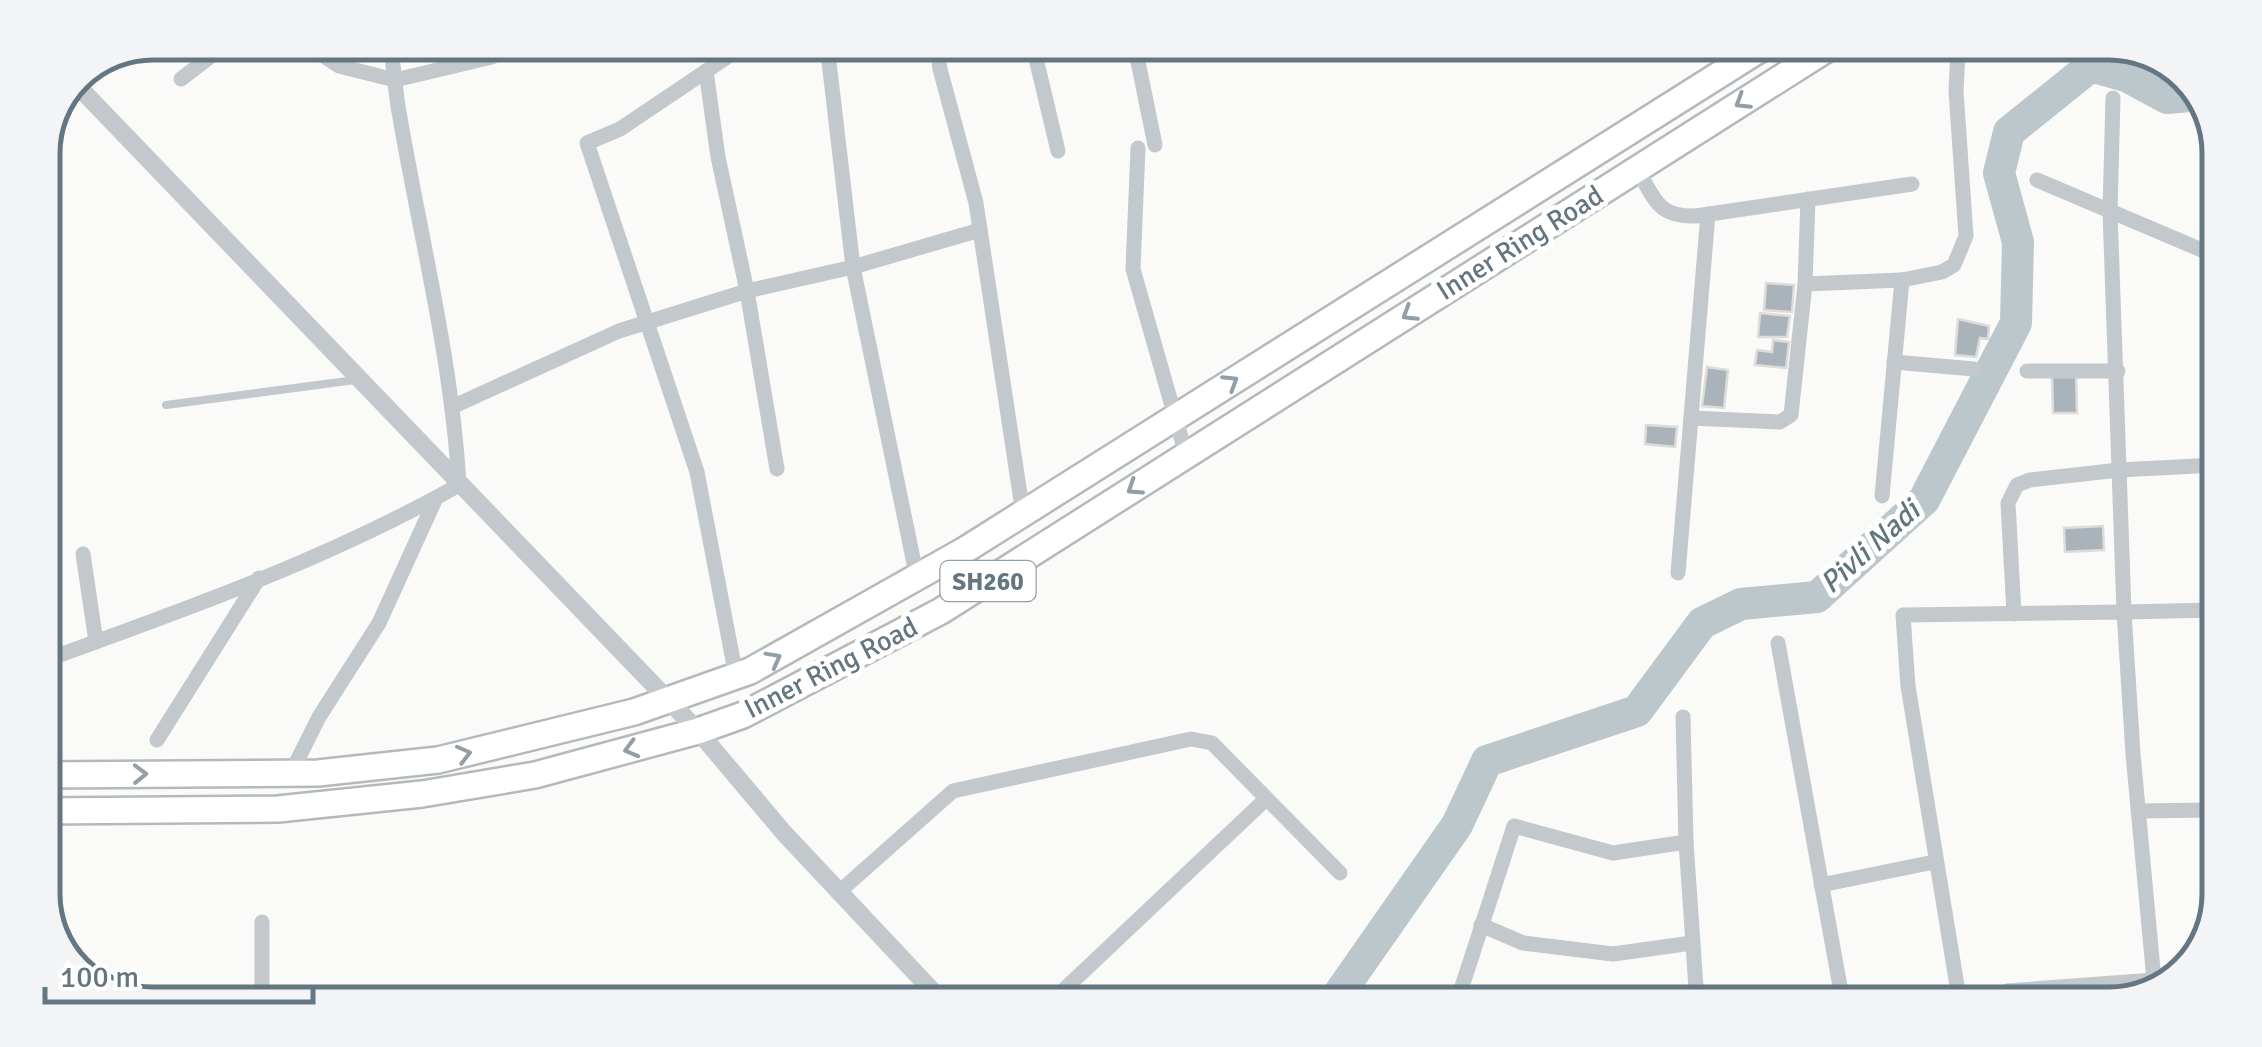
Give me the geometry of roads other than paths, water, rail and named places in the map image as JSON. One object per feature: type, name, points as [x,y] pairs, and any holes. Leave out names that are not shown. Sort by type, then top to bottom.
[{"type":"highway","name":"Inner Ring Road","points":[[60,775],[291,773],[438,760],[634,712],[736,676],[776,659],[918,578],[1744,60]]},
{"type":"highway","name":"Inner Ring Road","points":[[60,811],[278,809],[422,794],[535,775],[743,715],[941,610],[1809,60]]},
{"type":"street","points":[[181,79],[206,60]]},
{"type":"street","points":[[330,60],[339,66],[395,80],[479,60]]},
{"type":"street","points":[[392,60],[452,407],[459,485]]},
{"type":"street","points":[[722,60],[620,129],[587,143],[696,472],[736,676]]},
{"type":"street","points":[[829,60],[852,267],[918,578]]},
{"type":"street","points":[[940,60],[980,230],[1022,514]]},
{"type":"street","points":[[1036,60],[1058,151]]},
{"type":"street","points":[[1136,60],[1146,147],[1132,269],[1186,455]]},
{"type":"street","points":[[1805,284],[1902,280],[1942,272],[1954,265],[1966,236],[1956,91],[1958,60]]},
{"type":"street","points":[[706,71],[718,157],[747,291],[778,469]]},
{"type":"street","points":[[83,92],[698,731],[784,834],[928,987]]},
{"type":"street","points":[[2112,98],[2110,211],[2124,612],[2153,975]]},
{"type":"street","points":[[1636,169],[1660,208],[1673,217],[1912,184]]},
{"type":"street","points":[[2038,180],[2202,250]]},
{"type":"street","points":[[1691,418],[1780,422],[1791,416],[1805,284],[1808,200]]},
{"type":"street","points":[[1678,573],[1708,214]]},
{"type":"street","points":[[452,407],[619,331],[747,291],[852,267],[980,230]]},
{"type":"street","points":[[1882,496],[1902,280]]},
{"type":"street","points":[[1894,362],[1974,370]]},
{"type":"street","points":[[2027,370],[2118,371]]},
{"type":"street","points":[[2014,614],[2008,502],[2017,484],[2119,470],[2202,466]]},
{"type":"street","points":[[60,655],[186,609],[410,513],[459,485]]},
{"type":"street","points":[[291,773],[319,717],[379,623],[436,498]]},
{"type":"street","points":[[83,554],[96,642]]},
{"type":"street","points":[[158,740],[258,578]]},
{"type":"street","points":[[1957,987],[1908,686],[1903,616],[2202,610]]},
{"type":"street","points":[[1778,643],[1839,987]]},
{"type":"street","points":[[1683,717],[1696,987]]},
{"type":"street","points":[[839,892],[953,791],[1201,739],[1212,743],[1340,873]]},
{"type":"street","points":[[1067,987],[1266,799]]},
{"type":"street","points":[[2138,811],[2202,810]]},
{"type":"street","points":[[1462,987],[1514,826],[1613,853],[1686,842]]},
{"type":"street","points":[[1820,884],[1934,862]]},
{"type":"street","points":[[262,922],[262,987]]},
{"type":"street","points":[[1481,926],[1523,943],[1613,954],[1692,943]]},
{"type":"lane","points":[[166,405],[358,380]]},
{"type":"waterway","name":"Pivli Nadi","points":[[1344,987],[1457,825],[1487,761],[1637,711],[1702,623],[1741,604],[1817,597],[1924,500],[2016,323],[2018,242],[1999,173],[2009,132],[2091,66],[2126,76],[2167,98],[2183,97]]}]
